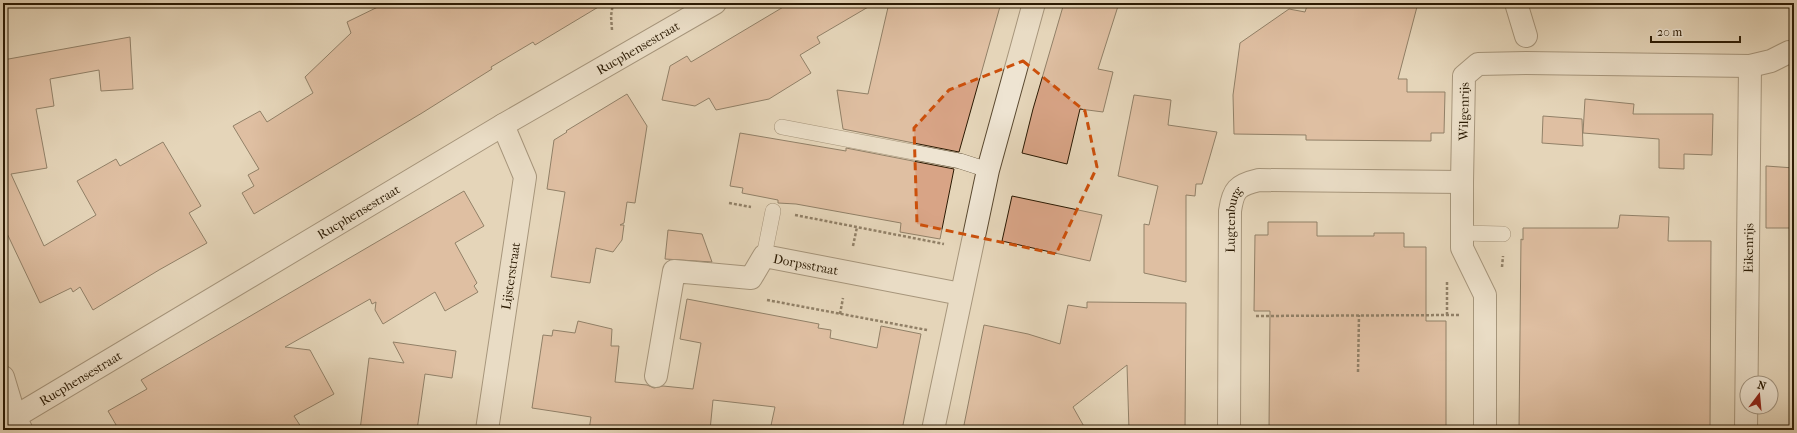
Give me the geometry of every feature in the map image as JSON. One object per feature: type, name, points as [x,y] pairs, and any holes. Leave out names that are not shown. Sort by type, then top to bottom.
[{"type":"street","name":"Rucphensestraat","points":[[13,423],[504,126],[715,3]]},
{"type":"street","points":[[933,430],[988,170],[1034,3]]},
{"type":"street","points":[[1516,3],[1526,36]]},
{"type":"street","name":"Wilgenrijs","points":[[1485,430],[1485,295],[1462,248],[1464,76],[1478,64],[1526,63],[1750,66],[1771,61],[1789,52],[1794,52]]},
{"type":"street","name":"Eikenrijs","points":[[1746,430],[1750,66]]},
{"type":"street","name":"Lijsterstraat","points":[[487,430],[525,177],[504,126]]},
{"type":"street","name":"Lugtenburg","points":[[1229,430],[1230,212],[1232,195],[1244,183],[1259,180],[1462,182]]},
{"type":"street","name":"Dorpsstraat","points":[[656,376],[674,271],[751,278],[764,256],[961,294]]},
{"type":"street","points":[[3,377],[13,423]]},
{"type":"lane","points":[[782,127],[960,161],[988,170]]},
{"type":"lane","points":[[764,256],[773,211]]},
{"type":"lane","points":[[1462,232],[1503,234]]},
{"type":"path","points":[[730,203],[944,244]]},
{"type":"path","points":[[764,300],[927,330]]},
{"type":"path","points":[[1358,372],[1359,315]]},
{"type":"path","points":[[1229,316],[1485,316]]},
{"type":"highlighted area","points":[[1023,61],[1085,111],[1097,167],[1056,254],[917,224],[914,128],[949,90]]},
{"type":"building","points":[[386,3],[605,3],[535,45],[533,42],[491,67],[492,69],[422,113],[254,214],[242,193],[254,186],[248,175],[259,169],[233,126],[260,111],[267,122],[313,93],[305,77],[351,33],[347,22]]},
{"type":"building","points":[[790,3],[875,3],[817,37],[820,43],[800,55],[811,73],[769,99],[716,110],[709,98],[695,106],[662,100],[670,66],[687,56],[691,62]]},
{"type":"building","points":[[889,3],[1001,3],[959,152],[843,129],[837,90],[868,94]]},
{"type":"building","points":[[1064,3],[1119,3],[1098,69],[1113,72],[1103,112],[1080,109],[1067,164],[1022,153],[1033,109]]},
{"type":"building","points":[[1308,3],[1418,3],[1398,79],[1407,79],[1407,92],[1445,92],[1444,133],[1431,133],[1431,141],[1306,140],[1306,135],[1234,134],[1233,95],[1240,43],[1289,9],[1305,12]]},
{"type":"building","points":[[130,37],[133,89],[101,91],[99,70],[50,79],[54,106],[36,109],[47,168],[11,174],[44,246],[96,215],[77,181],[116,159],[120,166],[163,142],[201,206],[189,213],[207,243],[93,310],[80,287],[73,292],[71,288],[40,303],[3,225],[3,60]]},
{"type":"building","points":[[627,94],[647,126],[635,203],[627,202],[624,223],[620,225],[624,225],[622,240],[613,252],[596,248],[590,283],[551,277],[565,192],[547,189],[554,140],[567,132],[566,131]]},
{"type":"building","points":[[1134,95],[1171,100],[1168,125],[1217,132],[1202,184],[1196,184],[1195,196],[1186,195],[1186,282],[1144,273],[1144,224],[1149,225],[1158,186],[1118,176]]},
{"type":"building","points":[[1585,99],[1634,104],[1633,114],[1713,114],[1712,155],[1684,154],[1684,169],[1659,168],[1659,139],[1583,133]]},
{"type":"building","points":[[1543,116],[1582,119],[1583,146],[1542,143]]},
{"type":"building","points":[[740,133],[846,151],[846,148],[954,169],[940,239],[900,232],[901,223],[796,204],[778,203],[778,200],[742,193],[743,188],[730,186]]},
{"type":"building","points":[[1766,166],[1794,168],[1794,228],[1766,228]]},
{"type":"building","points":[[464,191],[484,226],[455,243],[477,283],[474,286],[478,292],[445,311],[435,292],[383,324],[375,310],[376,302],[372,304],[370,299],[285,347],[310,350],[334,394],[294,416],[303,430],[119,430],[108,411],[147,389],[141,380]]},
{"type":"building","points":[[1012,196],[1102,215],[1090,261],[1002,241]]},
{"type":"building","points":[[1620,215],[1669,217],[1668,241],[1711,241],[1710,430],[1519,430],[1521,239],[1523,240],[1523,228],[1618,228]]},
{"type":"building","points":[[1268,222],[1317,222],[1317,236],[1374,236],[1374,233],[1404,233],[1404,247],[1426,247],[1426,321],[1446,321],[1446,430],[1269,430],[1270,311],[1254,311],[1255,235],[1268,235]]},
{"type":"building","points":[[668,230],[702,234],[712,262],[665,259]]},
{"type":"building","points":[[687,299],[819,324],[818,328],[831,330],[830,338],[877,348],[881,326],[921,334],[902,430],[770,430],[775,407],[713,400],[710,430],[589,430],[591,417],[532,408],[543,335],[552,336],[553,330],[575,333],[578,321],[612,329],[611,346],[619,346],[615,382],[647,385],[654,388],[663,386],[693,389],[701,343],[680,339]]},
{"type":"building","points":[[1087,302],[1186,303],[1185,430],[1129,430],[1127,365],[1073,407],[1086,430],[963,430],[984,325],[1028,334],[1060,344],[1068,305],[1087,308]]},
{"type":"building","points":[[393,342],[456,351],[452,378],[425,374],[417,430],[360,430],[369,358],[404,363]]}]
